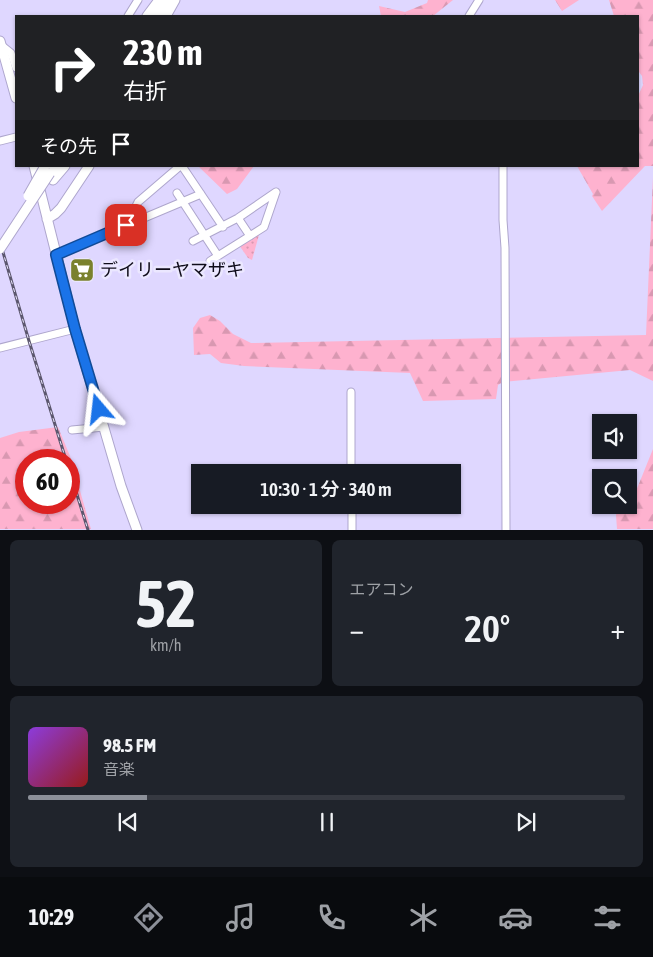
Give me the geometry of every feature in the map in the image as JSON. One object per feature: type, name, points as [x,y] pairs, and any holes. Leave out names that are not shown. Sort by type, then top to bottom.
[{"type":"main road","points":[[166,15],[174,0]]},
{"type":"main road","points":[[148,15],[165,1]]},
{"type":"main road","points":[[158,15],[165,1]]},
{"type":"main road","points":[[1,43],[15,94]]},
{"type":"main road","points":[[34,167],[75,329],[121,486],[137,530]]},
{"type":"main road","points":[[0,244],[51,172],[63,167]]},
{"type":"main road","points":[[47,219],[56,214],[61,208],[88,167]]},
{"type":"main road","points":[[0,249],[51,172]]},
{"type":"street","points":[[129,15],[138,0]]},
{"type":"street","points":[[470,15],[479,0]]},
{"type":"street","points":[[1,43],[11,53],[15,65]]},
{"type":"street","points":[[0,141],[15,137]]},
{"type":"street","points":[[140,219],[136,206],[138,202],[180,167]]},
{"type":"street","points":[[182,167],[223,227]]},
{"type":"street","points":[[503,167],[506,530]]},
{"type":"street","points":[[193,241],[223,227],[276,192],[264,226],[210,261]]},
{"type":"street","points":[[177,193],[218,256]]},
{"type":"street","points":[[56,255],[201,194]]},
{"type":"street","points":[[238,218],[250,236]]},
{"type":"street","points":[[0,348],[75,329]]},
{"type":"street","points":[[351,392],[351,464]]},
{"type":"street","points":[[72,430],[104,428]]},
{"type":"street","points":[[352,514],[352,530]]},
{"type":"green space","points":[[428,0],[453,0],[434,15],[381,15],[379,6],[405,12],[427,3]]},
{"type":"green space","points":[[555,0],[579,0],[562,11]]},
{"type":"green space","points":[[609,0],[653,0],[653,166],[645,166],[602,211],[578,167],[639,167],[639,94],[643,85],[642,76],[639,72],[639,15],[614,15]]},
{"type":"green space","points":[[199,167],[253,167],[237,189],[227,194]]},
{"type":"green space","points":[[653,177],[653,381],[630,370],[503,382],[498,385],[496,399],[423,401],[410,373],[244,366],[221,363],[210,354],[194,355],[193,328],[200,318],[210,315],[220,321],[233,334],[251,343],[646,335]]},
{"type":"green space","points":[[257,233],[259,235],[252,260],[248,258],[239,245]]},
{"type":"green space","points":[[58,427],[67,449],[15,449],[15,514],[80,514],[80,491],[91,529],[0,529],[0,438],[19,432]]},
{"type":"green space","points":[[653,449],[653,529],[617,529],[616,514],[637,514],[637,489]]},
{"type":"railway","points":[[0,242],[63,449]]},
{"type":"railway","points":[[80,504],[88,530]]},
{"type":"place","name":"デイリーヤマザキ","points":[[82,270]]},
{"type":"route","points":[[99,409],[75,329],[56,255],[126,225]]}]
